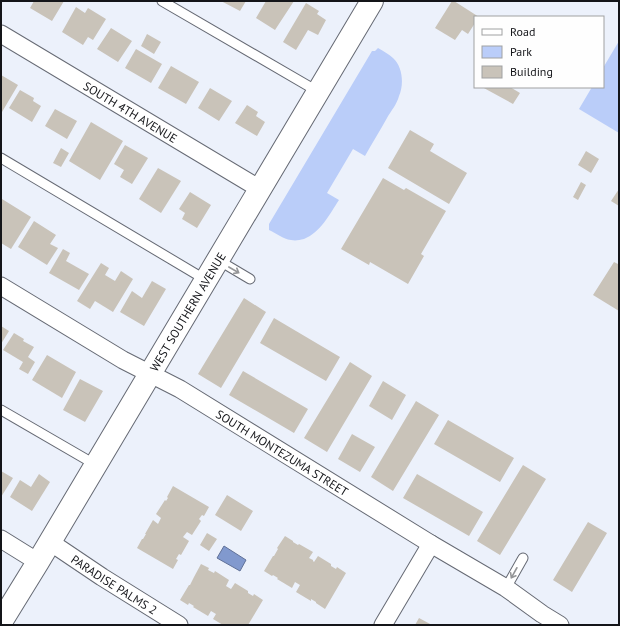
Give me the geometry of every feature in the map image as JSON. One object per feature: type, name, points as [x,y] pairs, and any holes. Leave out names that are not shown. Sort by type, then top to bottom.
[{"type":"main road","name":"WEST SOUTHERN AVENUE","points":[[1,622],[96,465],[370,2]]},
{"type":"street","name":"SOUTH 4TH AVENUE","points":[[1,34],[260,189]]},
{"type":"street","name":"SOUTH MONTEZUMA STREET","points":[[1,286],[123,360],[179,388],[431,544],[506,588],[560,625]]},
{"type":"street","points":[[1,540],[38,562]]},
{"type":"street","name":"PARADISE PALMS 2","points":[[50,542],[102,577],[179,625]]},
{"type":"street","points":[[383,625],[431,544]]},
{"type":"lane","points":[[162,1],[317,91]]},
{"type":"lane","points":[[1,158],[206,280]]},
{"type":"lane","points":[[218,260],[250,279]]},
{"type":"lane","points":[[1,410],[96,465]]},
{"type":"lane","points":[[506,588],[523,558]]},
{"type":"green space","points":[[619,41],[619,133],[579,109],[591,88],[604,88],[604,66]]},
{"type":"green space","points":[[378,48],[391,57],[399,66],[402,76],[401,92],[365,156],[353,149],[327,193],[339,200],[320,228],[304,239],[288,239],[269,230],[269,224],[372,51],[375,51]]},
{"type":"shaded area","points":[[224,546],[246,560],[240,571],[217,558]]},
{"type":"building","points":[[34,1],[64,1],[52,21],[30,8]]},
{"type":"building","points":[[221,1],[246,1],[240,11]]},
{"type":"building","points":[[266,1],[294,1],[275,30],[256,18]]},
{"type":"building","points":[[452,1],[477,16],[474,16],[474,25],[468,34],[462,30],[455,40],[435,28]]},
{"type":"building","points":[[306,3],[319,11],[317,14],[326,20],[318,35],[308,30],[296,50],[283,42]]},
{"type":"building","points":[[76,7],[85,13],[88,8],[106,19],[93,40],[88,37],[83,45],[62,32]]},
{"type":"building","points":[[111,28],[132,41],[118,62],[97,49]]},
{"type":"building","points":[[147,34],[161,42],[154,54],[141,46]]},
{"type":"building","points":[[136,49],[162,64],[151,83],[125,68]]},
{"type":"building","points":[[171,66],[199,82],[186,104],[158,88]]},
{"type":"building","points":[[1,75],[18,85],[2,112],[1,111]]},
{"type":"building","points":[[210,88],[232,101],[219,121],[198,108]]},
{"type":"building","points":[[484,88],[512,88],[520,93],[513,104]]},
{"type":"building","points":[[20,90],[34,98],[33,101],[41,106],[32,122],[9,108]]},
{"type":"building","points":[[247,105],[258,112],[256,116],[265,122],[257,136],[235,123]]},
{"type":"building","points":[[55,109],[77,121],[67,139],[45,126]]},
{"type":"building","points":[[91,122],[123,141],[100,180],[69,161]]},
{"type":"building","points":[[410,130],[434,144],[430,151],[467,173],[449,204],[388,168]]},
{"type":"building","points":[[125,145],[148,158],[132,184],[120,177],[124,170],[114,164]]},
{"type":"building","points":[[61,148],[69,153],[61,167],[53,163]]},
{"type":"building","points":[[586,151],[599,159],[591,173],[578,165]]},
{"type":"building","points":[[158,168],[181,181],[161,213],[139,199]]},
{"type":"building","points":[[383,178],[404,190],[406,188],[446,211],[421,254],[424,256],[408,284],[370,262],[369,265],[341,249]]},
{"type":"building","points":[[581,182],[586,185],[578,200],[573,197]]},
{"type":"building","points":[[619,189],[619,206],[611,201]]},
{"type":"building","points":[[190,192],[211,205],[197,228],[182,219],[185,213],[179,209]]},
{"type":"building","points":[[2,199],[31,217],[11,249],[1,243]]},
{"type":"building","points":[[34,221],[56,235],[50,244],[58,248],[47,265],[18,247]]},
{"type":"building","points":[[63,249],[70,253],[66,261],[89,274],[79,290],[49,273]]},
{"type":"building","points":[[614,262],[618,264],[619,262],[619,311],[593,295]]},
{"type":"building","points":[[101,263],[109,268],[105,275],[115,281],[121,271],[133,279],[113,312],[95,301],[90,309],[77,301]]},
{"type":"building","points":[[152,281],[166,289],[144,326],[120,312],[132,291],[142,298]]},
{"type":"building","points":[[244,298],[266,312],[221,388],[198,374]]},
{"type":"building","points":[[274,318],[340,357],[326,381],[260,343]]},
{"type":"building","points":[[1,326],[9,331],[1,344]]},
{"type":"building","points":[[14,333],[24,339],[23,341],[34,347],[28,357],[35,362],[28,374],[19,369],[23,362],[3,350]]},
{"type":"building","points":[[47,355],[76,372],[62,398],[32,380]]},
{"type":"building","points":[[350,362],[372,376],[327,452],[304,438]]},
{"type":"building","points":[[243,371],[308,409],[294,433],[229,395]]},
{"type":"building","points":[[80,379],[103,391],[85,422],[63,410]]},
{"type":"building","points":[[383,381],[406,395],[392,420],[369,406]]},
{"type":"building","points":[[416,401],[439,415],[393,491],[371,477]]},
{"type":"building","points":[[448,420],[514,458],[500,482],[434,444]]},
{"type":"building","points":[[352,434],[375,447],[360,472],[338,459]]},
{"type":"building","points":[[523,465],[546,479],[500,555],[477,541]]},
{"type":"building","points":[[1,471],[13,478],[1,497]]},
{"type":"building","points":[[39,474],[50,482],[32,511],[10,497],[20,480],[31,487]]},
{"type":"building","points":[[417,474],[483,512],[469,536],[403,498]]},
{"type":"building","points":[[173,486],[209,507],[204,516],[202,515],[199,519],[201,521],[192,535],[187,532],[183,537],[189,541],[181,555],[179,554],[176,559],[178,560],[173,569],[137,548],[153,520],[158,524],[161,518],[156,514],[168,498],[167,497]]},
{"type":"building","points":[[227,495],[253,511],[241,531],[215,515]]},
{"type":"building","points":[[588,522],[607,533],[572,592],[553,580]]},
{"type":"building","points":[[207,533],[217,539],[209,551],[200,545]]},
{"type":"building","points":[[285,536],[298,545],[299,544],[313,552],[309,558],[314,562],[318,556],[331,564],[331,566],[336,569],[337,567],[346,573],[325,609],[311,599],[311,601],[296,592],[300,585],[295,582],[292,588],[277,579],[278,578],[264,571]]},
{"type":"building","points":[[201,564],[209,568],[208,570],[214,573],[215,571],[229,580],[226,586],[231,589],[235,583],[248,591],[248,593],[253,596],[254,594],[263,600],[248,625],[223,625],[213,619],[216,614],[211,611],[208,616],[189,603],[188,605],[180,600]]},
{"type":"building","points":[[419,618],[432,625],[415,625]]}]
